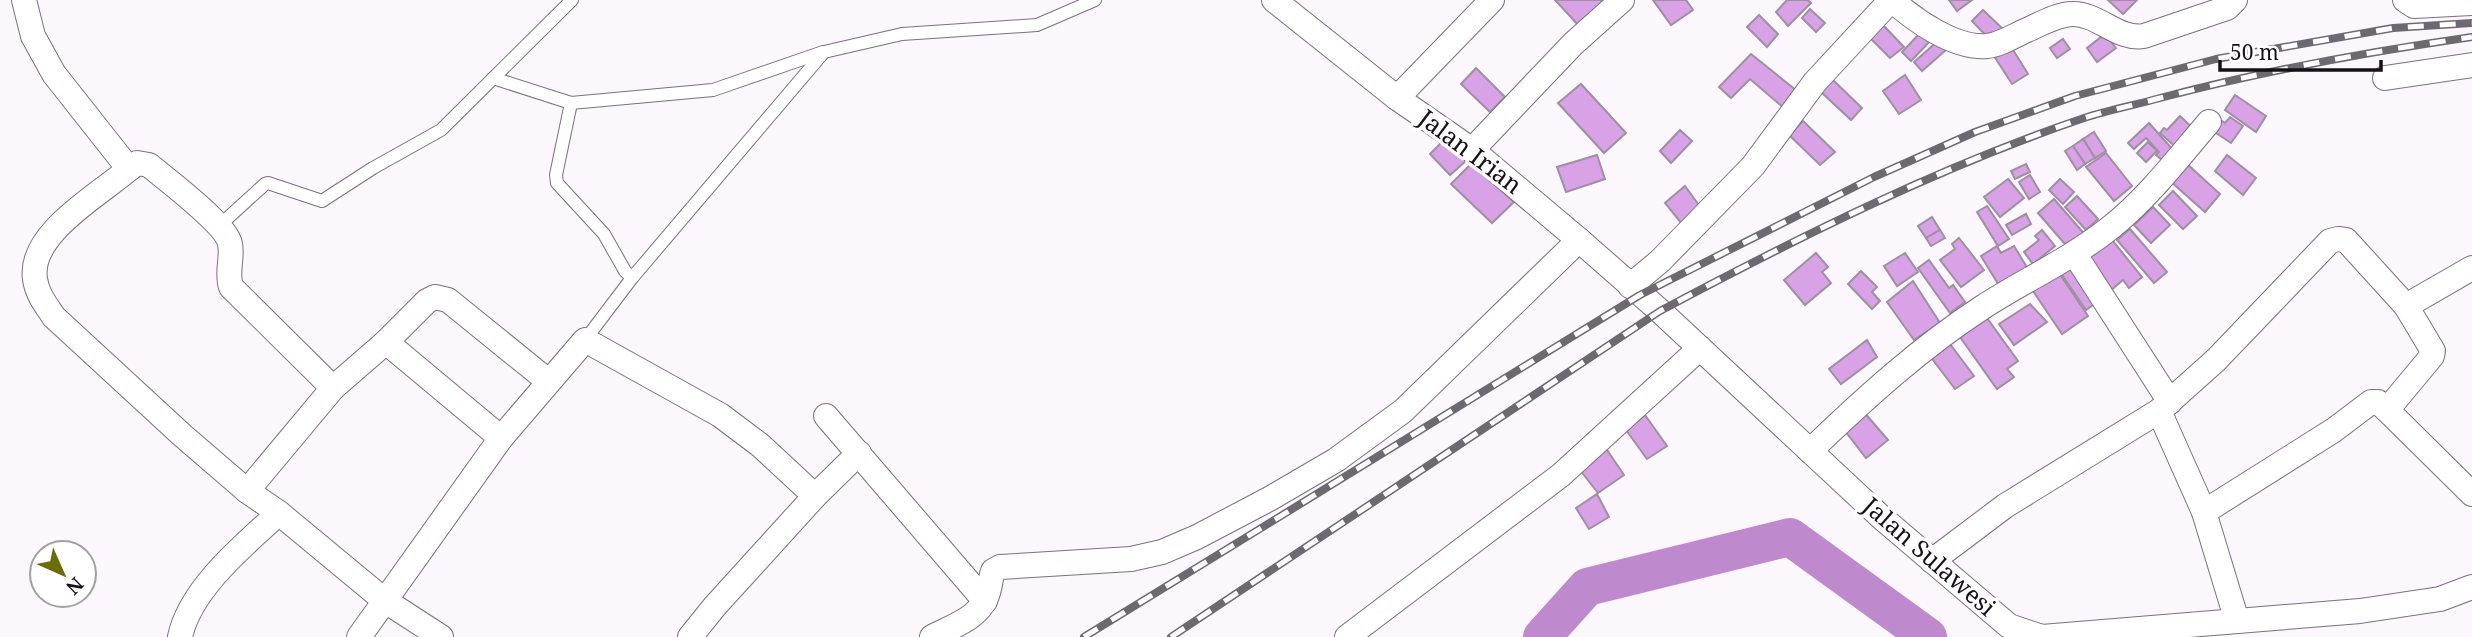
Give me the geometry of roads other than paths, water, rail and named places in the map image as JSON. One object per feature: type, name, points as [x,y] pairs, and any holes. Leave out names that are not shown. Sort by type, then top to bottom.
[{"type":"street","points":[[24,0],[33,36],[54,74],[129,169]]},
{"type":"street","name":"Jalan Irian","points":[[1274,0],[1397,98],[1472,150],[1660,311]]},
{"type":"street","points":[[1397,98],[1492,0]]},
{"type":"street","points":[[1472,150],[1556,60],[1622,0]]},
{"type":"street","points":[[1630,286],[1660,261],[1754,166],[1815,82],[1891,0],[1928,29],[1948,37],[1987,46],[2070,14],[2083,15],[2134,37],[2144,36],[2227,8],[2235,0]]},
{"type":"street","points":[[2405,0],[2414,6],[2472,3]]},
{"type":"street","points":[[2385,78],[2472,65]]},
{"type":"street","points":[[1810,451],[1913,358],[1983,308],[2074,253],[2111,227],[2147,193],[2209,122]]},
{"type":"street","points":[[333,388],[231,287],[228,278],[231,246],[220,225],[149,164],[137,163],[129,169],[56,227],[41,246],[35,266],[38,293],[54,317],[88,351],[247,491],[279,513],[384,600],[441,637]]},
{"type":"street","points":[[932,637],[971,617],[985,601],[993,571],[1000,567],[1131,558],[1163,552],[1271,498],[1336,460],[1403,411],[1579,240]]},
{"type":"street","points":[[1932,561],[2005,506],[2164,407],[2216,360],[2330,241],[2346,240],[2406,306],[2433,351],[2432,356],[2387,410]]},
{"type":"street","points":[[2074,253],[2164,407],[2204,512],[2237,621]]},
{"type":"street","points":[[2406,306],[2464,273]]},
{"type":"street","points":[[247,491],[333,388],[386,342],[427,301],[441,297],[548,381]]},
{"type":"street","name":"Jalan Sulawesi","points":[[1660,311],[1810,451],[2009,626],[2042,637],[2351,612],[2440,599],[2472,587]]},
{"type":"street","points":[[359,637],[501,438],[584,340],[720,415],[760,445],[815,496]]},
{"type":"street","points":[[386,342],[501,438]]},
{"type":"street","points":[[1347,637],[1561,475],[1700,348]]},
{"type":"street","points":[[2204,512],[2334,430],[2371,402],[2378,402],[2387,410],[2472,494]]},
{"type":"street","points":[[826,416],[985,601]]},
{"type":"street","points":[[690,637],[815,496],[859,453]]},
{"type":"street","points":[[180,637],[188,614],[221,569],[279,513]]},
{"type":"lane","points":[[220,225],[268,183],[316,201],[328,198],[373,168],[440,130],[572,0]]},
{"type":"lane","points":[[493,78],[571,103],[713,90],[824,52],[902,34],[1037,25],[1095,0]]},
{"type":"lane","points":[[584,340],[632,278],[824,52]]},
{"type":"lane","points":[[571,103],[556,174],[557,183],[562,192],[604,234],[625,271],[632,278]]},
{"type":"waterway","points":[[1542,637],[1587,587],[1790,537],[1928,637]]},
{"type":"railway","points":[[1084,637],[1640,295],[1874,177],[1975,132],[2075,96],[2216,59],[2393,28],[2472,23]]},
{"type":"railway","points":[[1171,637],[1660,311],[1868,206],[1975,159],[2093,115],[2276,71],[2472,37]]}]
